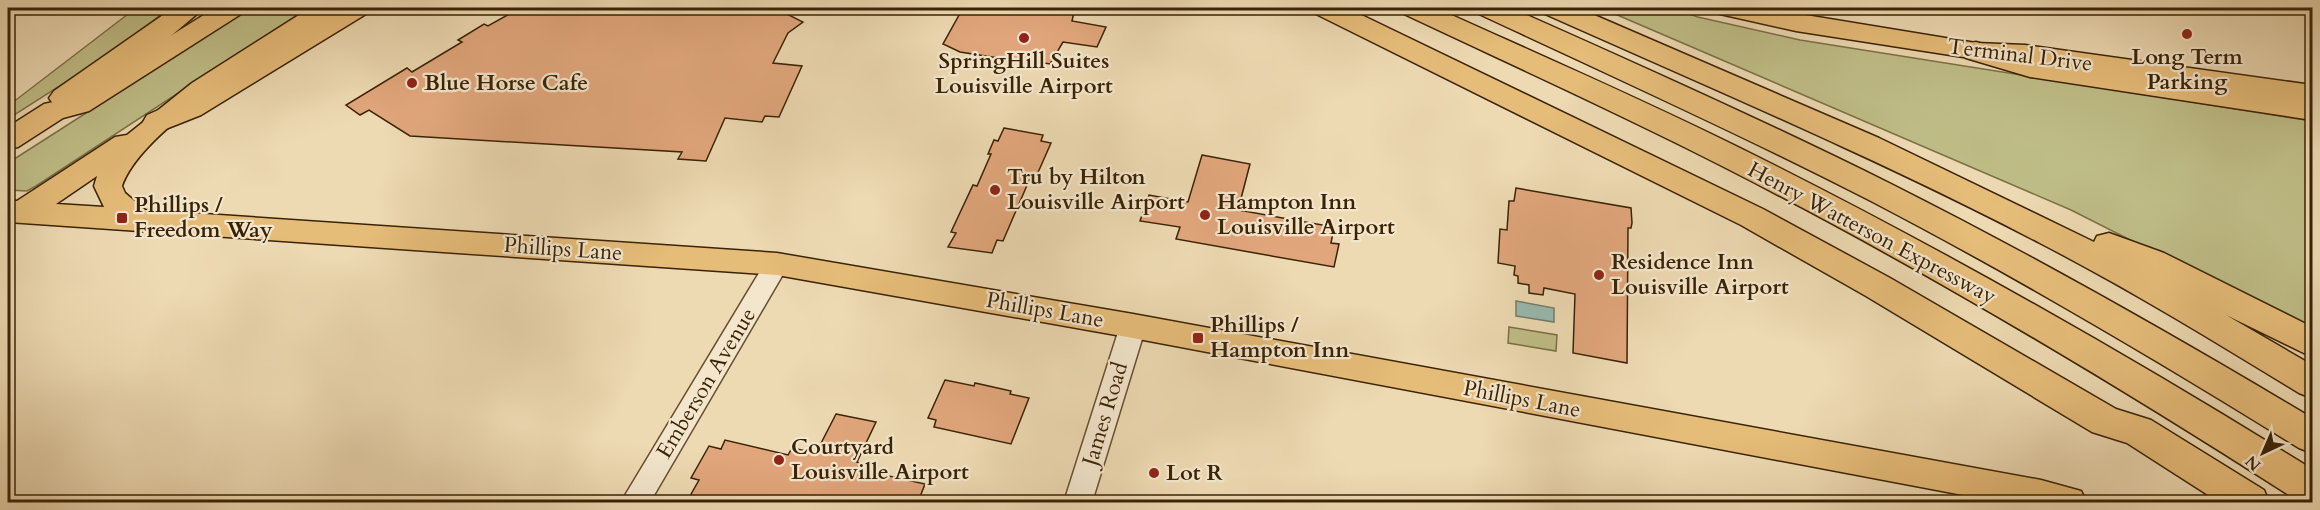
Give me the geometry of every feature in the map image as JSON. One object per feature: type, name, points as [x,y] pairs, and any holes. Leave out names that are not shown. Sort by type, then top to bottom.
[{"type":"highway","points":[[59,104],[190,8]]},
{"type":"highway","points":[[158,122],[190,108],[356,8]]},
{"type":"highway","points":[[1325,8],[1752,217],[1956,331],[2105,421],[2130,446],[2216,502]]},
{"type":"highway","name":"Henry Watterson Expressway","points":[[1414,8],[1688,136],[1889,240],[2094,355],[2313,489]]},
{"type":"highway","name":"Henry Watterson Expressway","points":[[1489,8],[1696,102],[1883,195],[2140,335],[2313,437]]},
{"type":"highway","points":[[1555,8],[1932,176],[2026,222],[2125,273],[2313,383]]},
{"type":"highway","points":[[1576,8],[1930,159],[2102,242],[2152,262],[2313,344]]},
{"type":"highway","points":[[1976,51],[2030,68],[2313,110]]},
{"type":"highway","points":[[2102,242],[2313,361]]},
{"type":"highway","points":[[2105,421],[2138,431],[2250,502]]},
{"type":"main road","points":[[8,140],[59,104],[80,105],[232,8]]},
{"type":"main road","points":[[137,219],[111,197],[107,183],[115,163],[182,102],[327,8]]},
{"type":"main road","name":"Terminal Drive","points":[[1729,8],[1796,22],[1976,51],[2025,53],[2313,94]]},
{"type":"main road","points":[[12,216],[158,122]]},
{"type":"main road","name":"Phillips Lane","points":[[12,216],[137,219],[777,264],[1133,326],[2069,502]]},
{"type":"street","name":"Emberson Avenue","points":[[635,502],[777,264]]},
{"type":"street","name":"James Road","points":[[1078,502],[1133,326]]},
{"type":"shaded area","points":[[136,8],[170,8],[102,59],[8,119],[8,106]]},
{"type":"shaded area","points":[[250,8],[308,8],[36,186],[27,191],[8,190],[8,163]]},
{"type":"shaded area","points":[[1601,8],[1671,8],[1698,17],[1800,40],[2312,121],[2312,332],[2071,210]]},
{"type":"shaded area","points":[[1509,327],[1557,335],[1556,351],[1508,343]]},
{"type":"water","points":[[1516,301],[1554,308],[1554,322],[1516,316]]},
{"type":"building","points":[[520,8],[775,8],[803,22],[788,33],[773,63],[802,66],[779,117],[765,116],[762,122],[725,118],[706,161],[678,159],[682,152],[410,136],[369,110],[360,115],[346,105],[407,68],[412,72],[462,42],[458,40],[484,24],[488,26]]},
{"type":"building","name":"SpringHill Suites Louisville Airport","points":[[963,8],[1075,8],[1072,21],[1106,27],[1097,47],[1063,42],[1050,64],[1025,60],[1024,62],[960,52],[943,44]]},
{"type":"building","name":"Tru by Hilton Louisville Airport","points":[[1004,128],[1043,135],[1041,141],[1051,143],[1036,177],[1031,176],[1003,241],[997,240],[992,253],[948,247],[956,233],[951,232],[973,185],[977,186],[991,154],[988,154],[994,140],[998,141]]},
{"type":"building","name":"Hampton Inn Louisville Airport","points":[[1202,155],[1250,164],[1238,210],[1334,227],[1331,243],[1339,244],[1334,267],[1176,239],[1180,227],[1140,221],[1149,195],[1188,202]]},
{"type":"building","name":"Residence Inn Louisville Airport","points":[[1516,188],[1631,208],[1632,223],[1631,228],[1628,228],[1627,363],[1573,353],[1575,294],[1544,288],[1543,295],[1529,293],[1529,285],[1518,283],[1518,276],[1514,275],[1515,266],[1498,263],[1500,229],[1507,230],[1509,201],[1514,201]]},
{"type":"building","points":[[945,380],[974,386],[975,383],[1011,391],[1010,394],[1029,398],[1011,444],[934,427],[936,420],[928,418]]},
{"type":"building","name":"Courtyard Louisville Airport","points":[[836,414],[876,422],[857,462],[860,463],[857,469],[925,484],[918,502],[718,502],[690,496],[699,480],[691,478],[709,446],[721,449],[725,440],[788,455],[792,448],[816,453]]},
{"type":"place","name":"Long Term Parking","points":[[2187,34]]},
{"type":"place","name":"SpringHill Suites Louisville Airport","points":[[1024,38]]},
{"type":"place","name":"Blue Horse Cafe","points":[[412,83]]},
{"type":"place","name":"Tru by Hilton Louisville Airport","points":[[995,190]]},
{"type":"place","name":"Hampton Inn Louisville Airport","points":[[1205,215]]},
{"type":"place","name":"Phillips / Freedom Way","points":[[122,218]]},
{"type":"place","name":"Residence Inn Louisville Airport","points":[[1599,275]]},
{"type":"place","name":"Phillips / Hampton Inn","points":[[1198,338]]},
{"type":"place","name":"Courtyard Louisville Airport","points":[[779,460]]},
{"type":"place","name":"Lot R","points":[[1154,473]]}]
